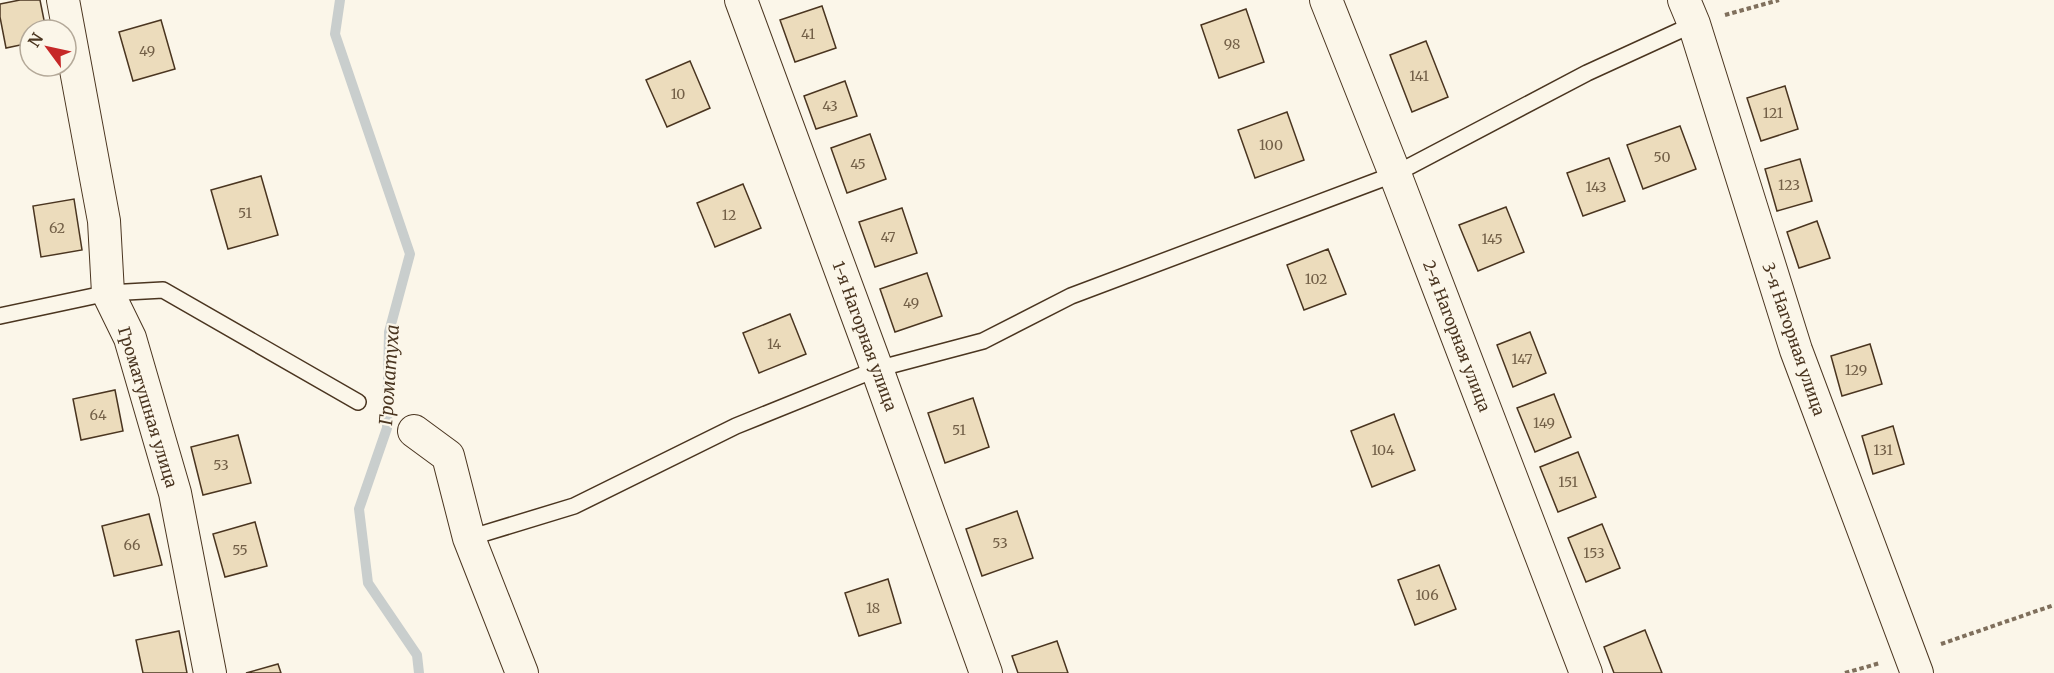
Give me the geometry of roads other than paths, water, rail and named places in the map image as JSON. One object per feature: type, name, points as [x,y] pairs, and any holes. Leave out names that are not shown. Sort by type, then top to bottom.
[{"type":"street","name":"Громатушная улица","points":[[63,0],[104,221],[108,293],[130,338],[175,493],[210,673]]},
{"type":"street","name":"1-я Нагорная улица","points":[[741,0],[986,673]]},
{"type":"street","name":"2-я Нагорная улица","points":[[1326,0],[1586,673]]},
{"type":"street","name":"3-я Нагорная улица","points":[[1689,12],[1796,350],[1913,664]]},
{"type":"street","points":[[414,430],[448,456],[469,538],[522,673]]},
{"type":"lane","points":[[469,538],[574,506],[736,426],[877,369],[983,341],[1071,296],[1395,174],[1587,73],[1689,12]]},
{"type":"lane","points":[[0,316],[108,293],[163,290],[358,402]]},
{"type":"waterway","name":"Громатуха","points":[[340,0],[335,34],[410,254],[389,332],[387,428],[359,509],[368,583],[417,655],[419,673]]}]
